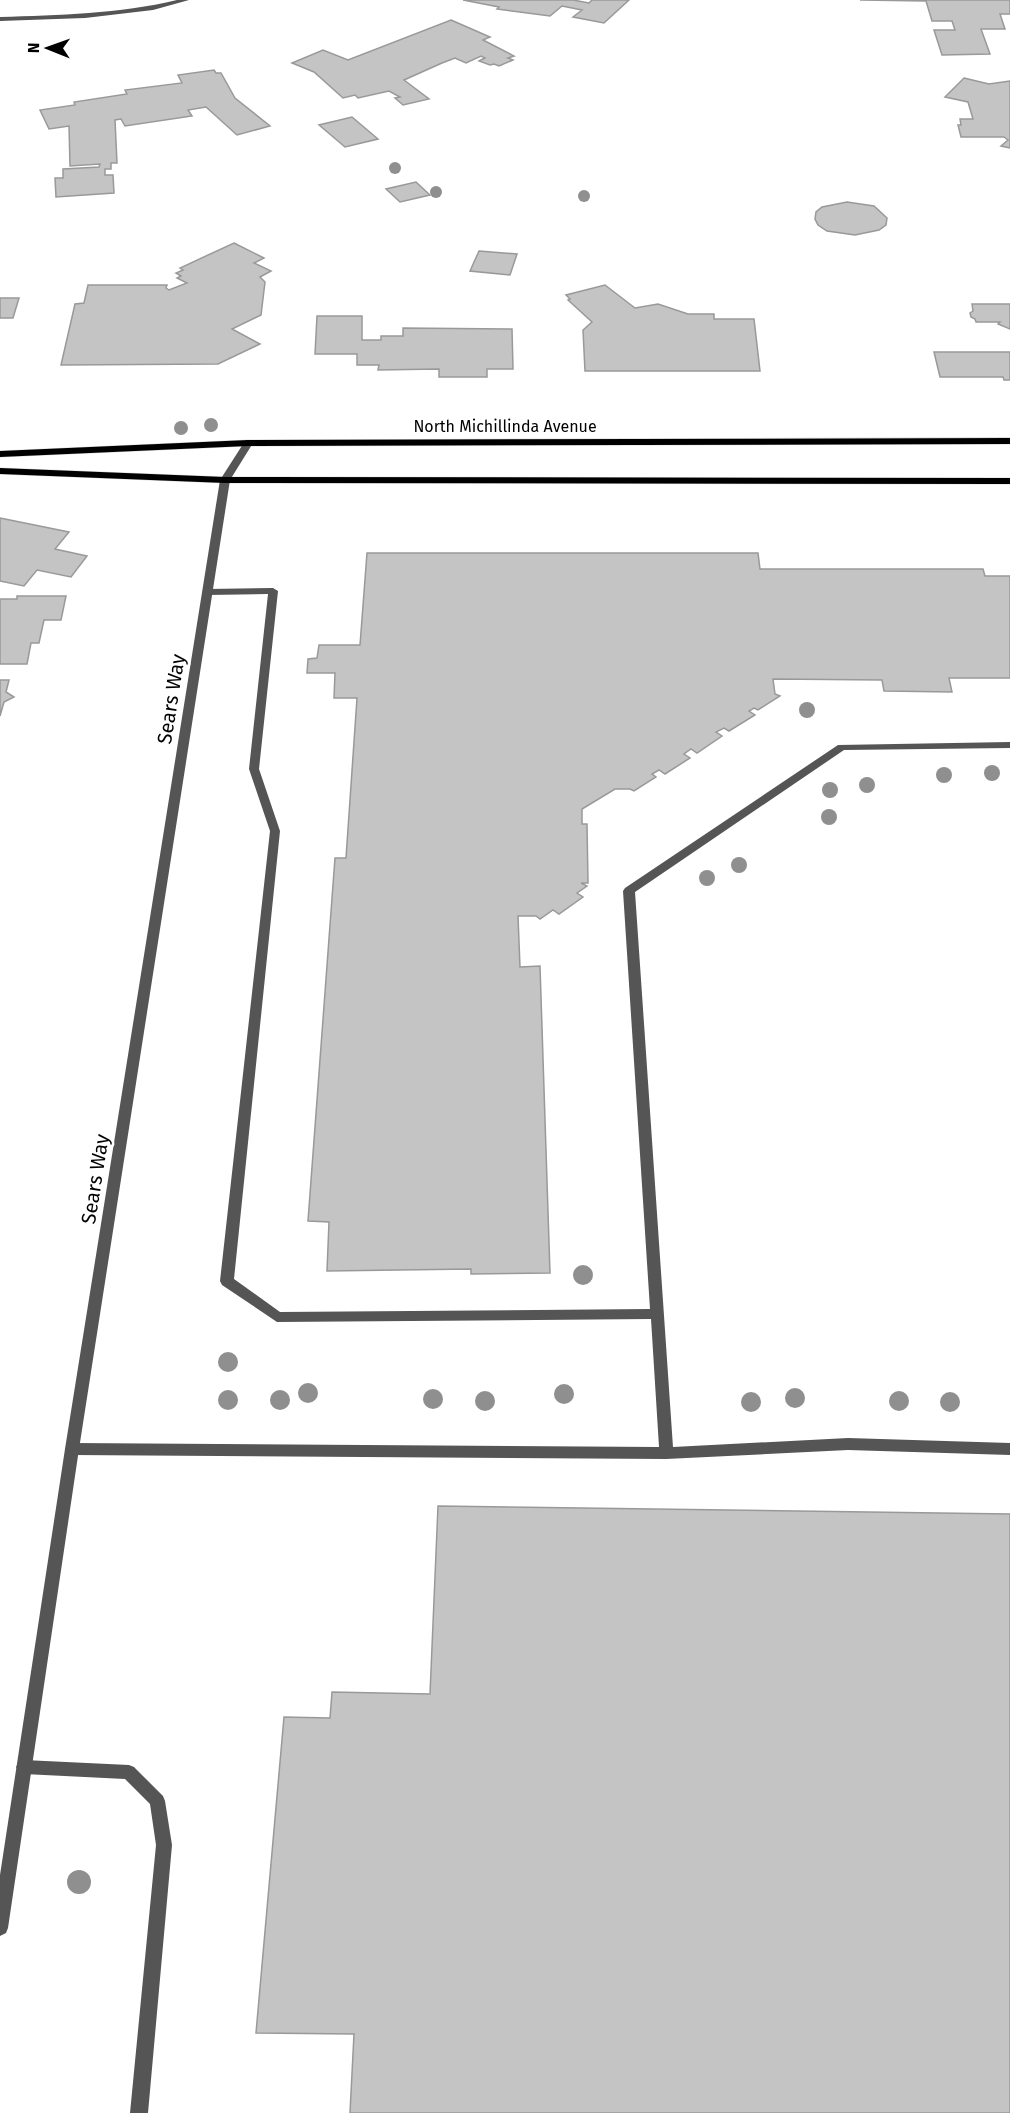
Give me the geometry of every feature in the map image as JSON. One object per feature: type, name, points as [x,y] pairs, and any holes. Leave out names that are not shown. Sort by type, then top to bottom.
[{"type":"main road","name":"North Michillinda Avenue","points":[[0,454],[248,443],[1010,441]]},
{"type":"main road","points":[[0,471],[225,480],[1010,481]]},
{"type":"street","points":[[0,19],[85,16],[153,8],[186,0]]},
{"type":"street","name":"Sears Way","points":[[0,1928],[72,1449],[225,480],[248,443]]},
{"type":"street","points":[[207,592],[273,591],[254,769],[275,831],[227,1281],[277,1317],[657,1314]]},
{"type":"street","points":[[666,1453],[630,891],[842,747],[1010,745]]},
{"type":"street","points":[[72,1449],[666,1453],[848,1444],[1010,1449]]},
{"type":"street","points":[[24,1767],[129,1772],[157,1801],[165,1845],[139,2113]]},
{"type":"building","points":[[463,0],[573,0],[589,3],[592,0],[629,0],[604,23],[573,17],[582,10],[562,6],[550,16],[497,9],[499,7]]},
{"type":"building","points":[[860,0],[1010,0],[1010,14],[1000,14],[1005,29],[981,29],[990,54],[942,55],[934,30],[955,30],[952,21],[932,21],[926,1]]},
{"type":"building","points":[[451,20],[490,37],[483,40],[514,56],[508,58],[513,60],[499,66],[479,61],[485,58],[481,56],[466,63],[455,58],[442,63],[404,80],[429,99],[403,105],[395,98],[400,97],[389,91],[358,98],[355,95],[343,98],[314,72],[292,63],[323,50],[348,60]]},
{"type":"building","points":[[214,70],[216,73],[221,73],[235,98],[270,126],[237,135],[206,107],[188,110],[192,116],[125,126],[121,119],[115,120],[117,163],[111,163],[111,169],[105,169],[105,175],[113,175],[114,193],[56,197],[55,178],[63,178],[63,169],[99,167],[100,164],[70,166],[69,126],[49,129],[40,110],[127,94],[125,90],[182,83],[178,75]]},
{"type":"building","points":[[964,78],[989,84],[1010,81],[1010,148],[1001,146],[1008,140],[1004,137],[961,137],[958,125],[961,125],[960,119],[973,119],[968,102],[945,97]]},
{"type":"building","points":[[352,117],[378,139],[345,147],[319,125]]},
{"type":"building","points":[[416,182],[430,195],[400,202],[386,189]]},
{"type":"building","points":[[847,202],[874,206],[887,218],[886,225],[879,230],[855,235],[827,231],[818,225],[815,219],[816,212],[822,207]]},
{"type":"building","points":[[234,243],[264,258],[254,263],[271,271],[260,277],[265,282],[261,315],[232,329],[260,344],[218,364],[61,365],[75,304],[84,303],[88,285],[167,285],[166,288],[169,290],[187,283],[177,278],[181,276],[176,273],[183,270],[180,268]]},
{"type":"building","points":[[479,251],[517,254],[510,275],[470,271]]},
{"type":"building","points":[[605,285],[635,308],[658,304],[688,314],[714,314],[714,319],[754,319],[760,371],[585,371],[583,330],[592,322],[568,300],[570,299],[566,295]]},
{"type":"building","points":[[0,298],[19,298],[13,318],[0,318]]},
{"type":"building","points":[[972,304],[1010,304],[1010,329],[998,324],[1000,322],[976,322],[970,313],[973,311]]},
{"type":"building","points":[[317,316],[362,316],[362,340],[381,340],[381,336],[403,336],[403,328],[512,329],[513,369],[487,369],[487,377],[439,377],[439,369],[378,370],[379,365],[357,365],[357,354],[315,354]]},
{"type":"building","points":[[934,352],[1010,352],[1010,380],[1004,380],[1003,377],[940,377]]},
{"type":"building","points":[[0,518],[69,532],[55,549],[87,556],[71,577],[37,570],[24,586],[0,581]]},
{"type":"building","points":[[367,553],[758,553],[760,569],[983,569],[985,576],[1010,576],[1010,678],[949,678],[952,692],[884,691],[882,680],[773,679],[775,694],[780,696],[758,710],[754,708],[749,711],[755,715],[729,731],[724,728],[716,732],[722,736],[697,753],[691,749],[684,754],[690,758],[665,774],[659,770],[652,774],[656,777],[634,791],[615,789],[582,809],[582,824],[587,824],[588,883],[581,883],[587,886],[577,893],[583,897],[559,914],[553,910],[540,919],[536,916],[518,916],[520,967],[540,966],[550,1273],[471,1274],[471,1269],[327,1271],[329,1222],[308,1221],[335,858],[346,858],[357,698],[334,698],[335,673],[307,673],[308,659],[317,658],[319,645],[360,645]]},
{"type":"building","points":[[17,596],[66,596],[61,620],[44,620],[39,643],[31,643],[27,664],[0,664],[0,599],[17,599]]},
{"type":"building","points":[[0,680],[9,680],[6,692],[14,697],[4,702],[0,716]]},
{"type":"building","points":[[438,1506],[1010,1514],[1010,2113],[350,2113],[354,2034],[256,2033],[284,1717],[330,1718],[332,1692],[430,1694]]}]
